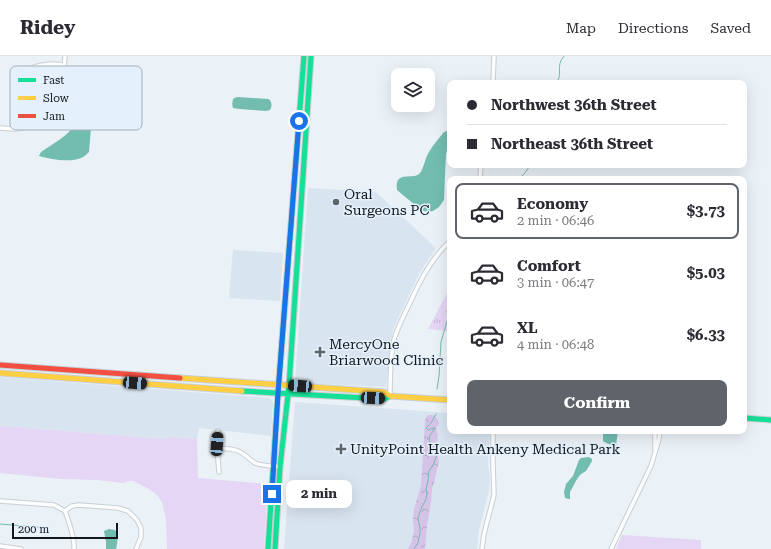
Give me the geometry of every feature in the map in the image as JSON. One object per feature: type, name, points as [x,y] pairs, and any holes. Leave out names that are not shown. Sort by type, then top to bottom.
[{"type":"main road","points":[[268,549],[304,56]]},
{"type":"main road","points":[[275,549],[280,467],[289,390],[311,56]]},
{"type":"main road","points":[[0,365],[384,399],[390,396]]},
{"type":"main road","points":[[0,373],[289,390],[384,392],[390,396],[447,400]]},
{"type":"main road","points":[[747,418],[771,420]]},
{"type":"street","points":[[37,66],[42,64],[64,65],[65,56]]},
{"type":"street","points":[[492,80],[494,56]]},
{"type":"street","points":[[0,128],[10,129]]},
{"type":"street","points":[[390,396],[392,352],[399,326],[429,265],[447,244]]},
{"type":"street","points":[[218,431],[217,448],[219,472]]},
{"type":"street","points":[[482,549],[495,486],[493,462],[494,434]]},
{"type":"street","points":[[655,434],[655,453]]},
{"type":"street","points":[[610,549],[651,466],[660,434]]},
{"type":"street","points":[[217,448],[235,450],[244,454],[255,463],[280,467]]},
{"type":"street","points":[[0,502],[54,506],[65,511],[74,549]]},
{"type":"street","points":[[65,511],[72,506],[79,505],[121,508],[128,511],[138,520],[141,528],[141,538],[136,549]]},
{"type":"street","points":[[0,546],[21,549]]},
{"type":"shaded area","points":[[238,97],[268,99],[271,101],[272,105],[270,110],[266,111],[233,108],[233,99]]},
{"type":"shaded area","points":[[70,130],[91,130],[89,152],[85,156],[82,158],[66,160],[39,156],[41,152]]},
{"type":"shaded area","points":[[447,131],[444,200],[439,207],[428,212],[421,210],[397,190],[397,184],[398,180],[401,178],[420,173],[428,154],[444,132]]},
{"type":"shaded area","points":[[308,188],[376,192],[436,248],[419,274],[394,327],[386,387],[295,383]]},
{"type":"shaded area","points":[[233,250],[283,253],[280,301],[229,298]]},
{"type":"shaded area","points":[[0,377],[270,398],[273,402],[271,436],[199,428],[197,439],[171,437],[165,439],[0,426]]},
{"type":"shaded area","points":[[295,402],[447,413],[447,434],[490,434],[488,465],[490,476],[489,491],[479,530],[477,549],[284,549]]},
{"type":"shaded area","points":[[603,434],[618,434],[616,445],[614,446],[603,441]]},
{"type":"shaded area","points":[[589,457],[592,461],[586,471],[576,480],[570,492],[570,499],[565,498],[564,492],[566,484],[573,476],[579,460],[581,458]]},
{"type":"shaded area","points":[[109,529],[115,530],[118,534],[116,549],[106,549],[104,531]]},
{"type":"green space","points":[[447,294],[447,331],[428,329]]},
{"type":"green space","points":[[428,415],[434,415],[439,423],[436,428],[438,435],[436,448],[439,461],[432,488],[425,549],[408,549],[412,541],[414,529],[414,509],[421,486],[425,421]]},
{"type":"green space","points":[[0,426],[165,439],[171,437],[197,439],[198,478],[268,484],[264,549],[167,549],[166,519],[162,502],[157,495],[149,489],[133,481],[123,483],[0,473]]},
{"type":"green space","points":[[622,535],[701,540],[701,549],[616,549]]},
{"type":"waterway","points":[[558,80],[560,64],[564,56]]},
{"type":"waterway","points":[[522,176],[528,168]]},
{"type":"waterway","points":[[437,389],[441,342],[447,321]]},
{"type":"waterway","points":[[414,549],[418,543],[420,533],[418,518],[426,499],[429,471],[434,464],[437,455],[435,450],[429,446],[430,435],[435,429],[433,428],[428,430],[426,428],[436,414]]},
{"type":"waterway","points":[[0,524],[48,528]]},
{"type":"traffic: fast","points":[[268,549],[278,393],[304,56]]},
{"type":"traffic: fast","points":[[275,549],[280,467],[289,386],[311,56]]},
{"type":"traffic: fast","points":[[242,391],[384,399],[390,396]]},
{"type":"traffic: fast","points":[[747,418],[771,420]]},
{"type":"traffic: slow","points":[[0,373],[242,391]]},
{"type":"traffic: slow","points":[[180,378],[384,392],[390,396],[447,400]]},
{"type":"traffic: jam","points":[[0,365],[180,378]]},
{"type":"place","name":"Oral Surgeons PC","points":[[336,202]]},
{"type":"place","name":"MercyOne Briarwood Clinic","points":[[320,352]]},
{"type":"place","name":"UnityPoint Health Ankeny Medical Park","points":[[341,449]]},
{"type":"route","points":[[272,494],[278,393],[299,121]]}]
